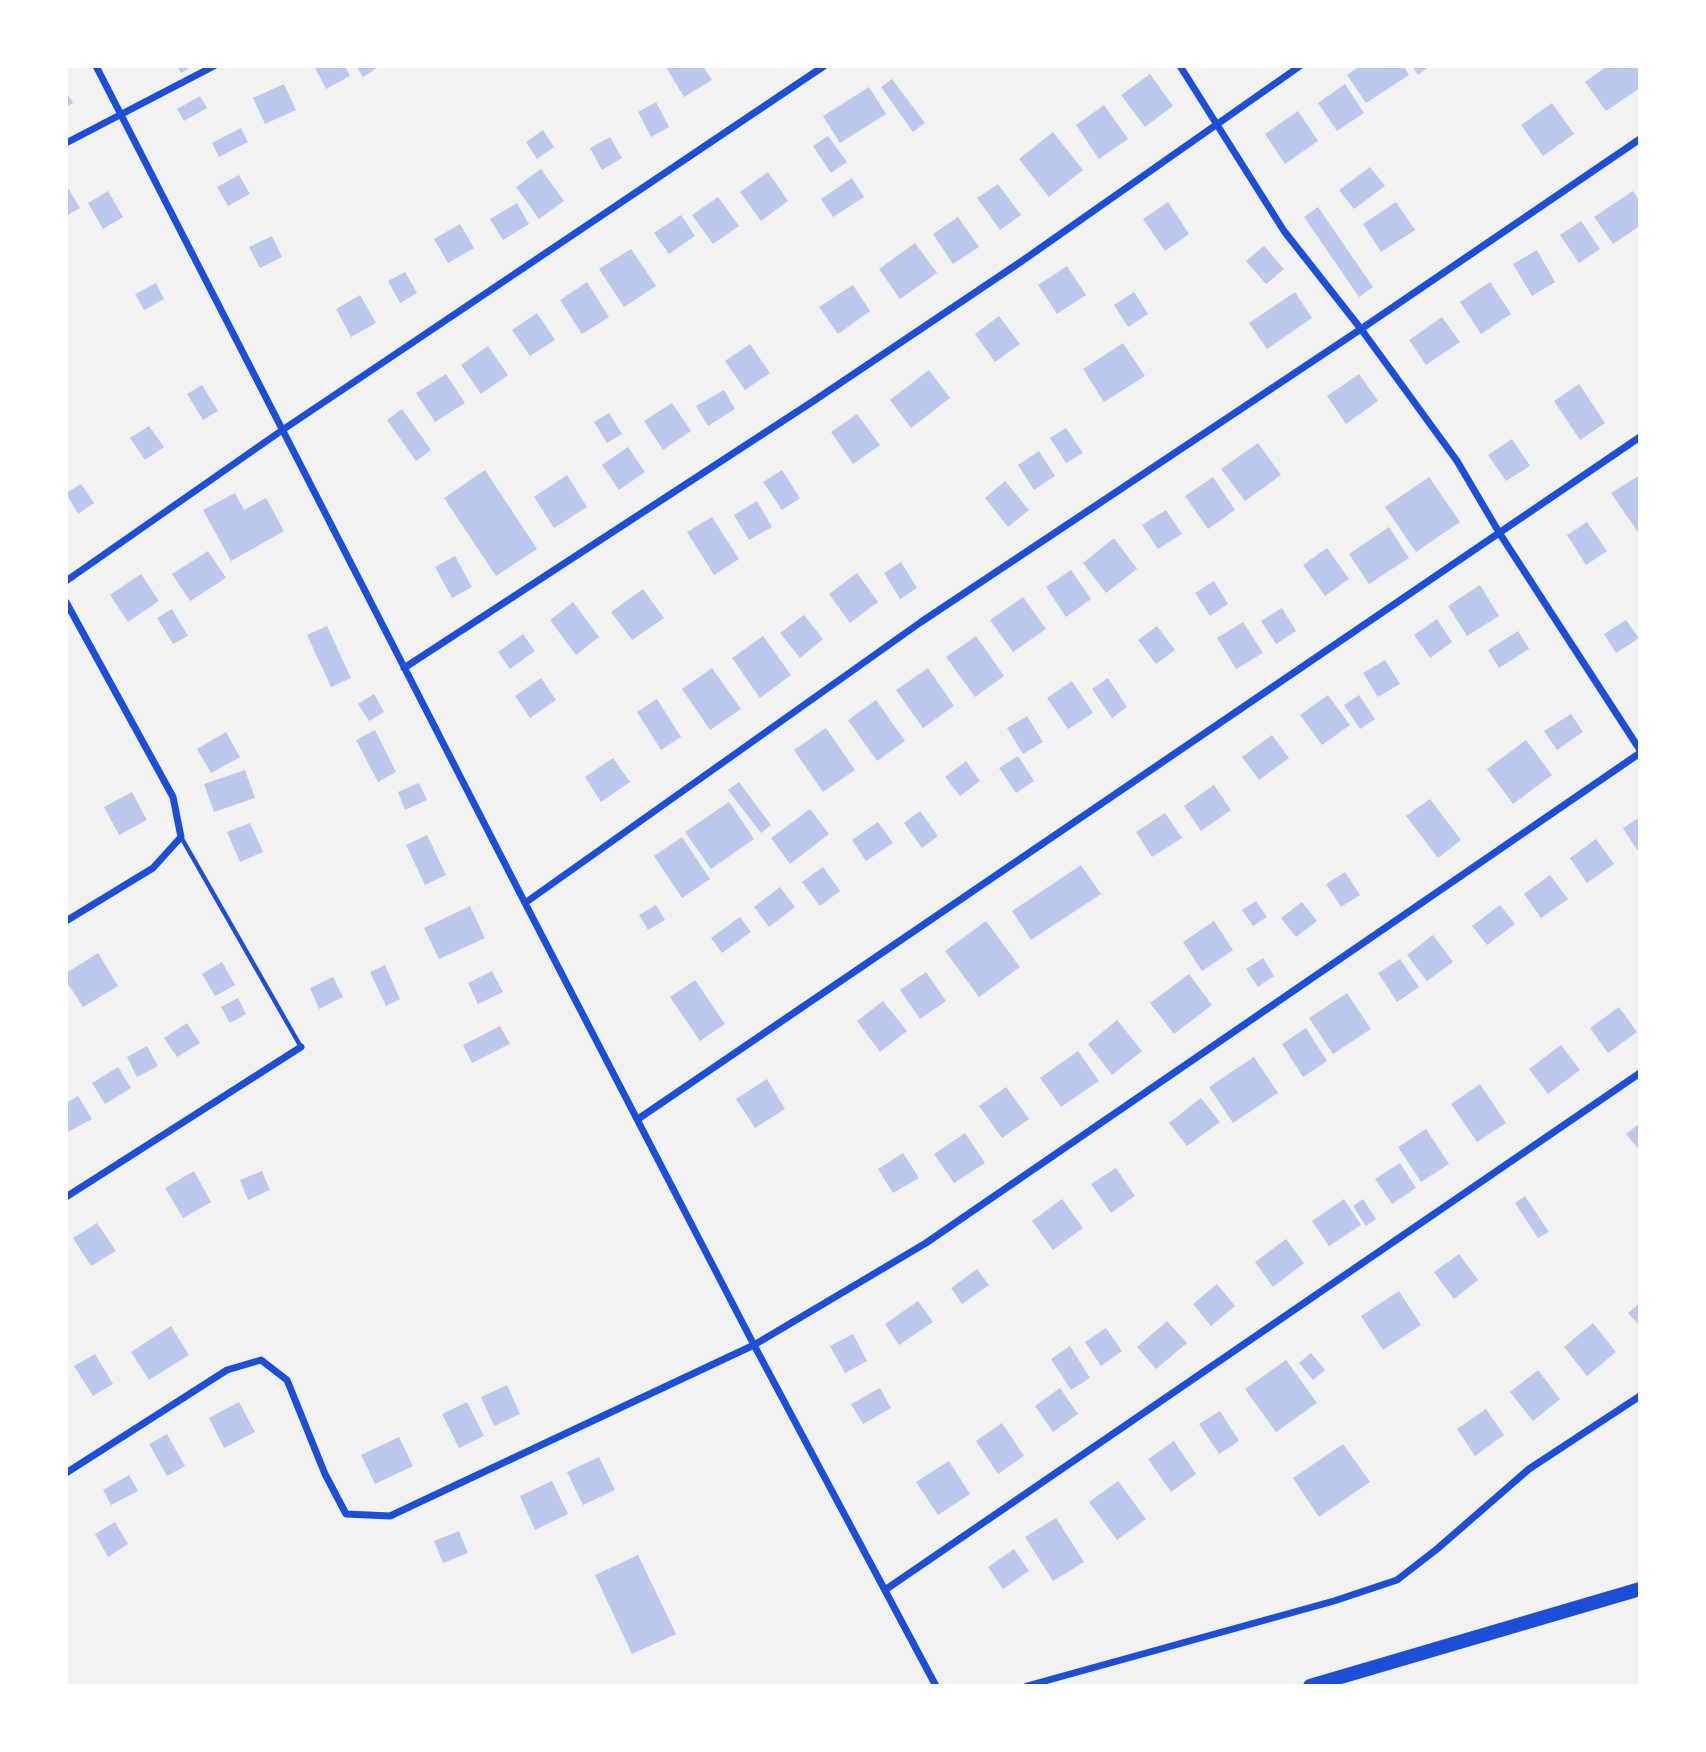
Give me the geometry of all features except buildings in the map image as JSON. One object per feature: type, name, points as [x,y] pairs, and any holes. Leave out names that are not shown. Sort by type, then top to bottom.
[{"type":"highway","points":[[1311,1685],[1640,1589]]},
{"type":"street","points":[[96,66],[281,431],[754,1345],[936,1685]]},
{"type":"street","points":[[66,143],[214,66]]},
{"type":"street","points":[[66,581],[281,431],[824,66]]},
{"type":"street","points":[[66,1473],[226,1370],[261,1360],[288,1380],[325,1474],[346,1514],[390,1516],[754,1345],[926,1243],[1640,752],[1500,534],[1457,461],[1361,329],[1284,231],[1180,66]]},
{"type":"street","points":[[404,668],[884,354],[1300,66]]},
{"type":"street","points":[[525,903],[921,622],[1361,329],[1640,139]]},
{"type":"street","points":[[638,1119],[1640,437]]},
{"type":"street","points":[[66,602],[173,797],[181,837],[153,868],[66,921]]},
{"type":"street","points":[[66,1197],[302,1046]]},
{"type":"street","points":[[885,1590],[1640,1073]]},
{"type":"street","points":[[1027,1685],[1334,1601],[1396,1580],[1437,1549],[1529,1469],[1640,1396]]},
{"type":"lane","points":[[181,837],[302,1046]]}]
